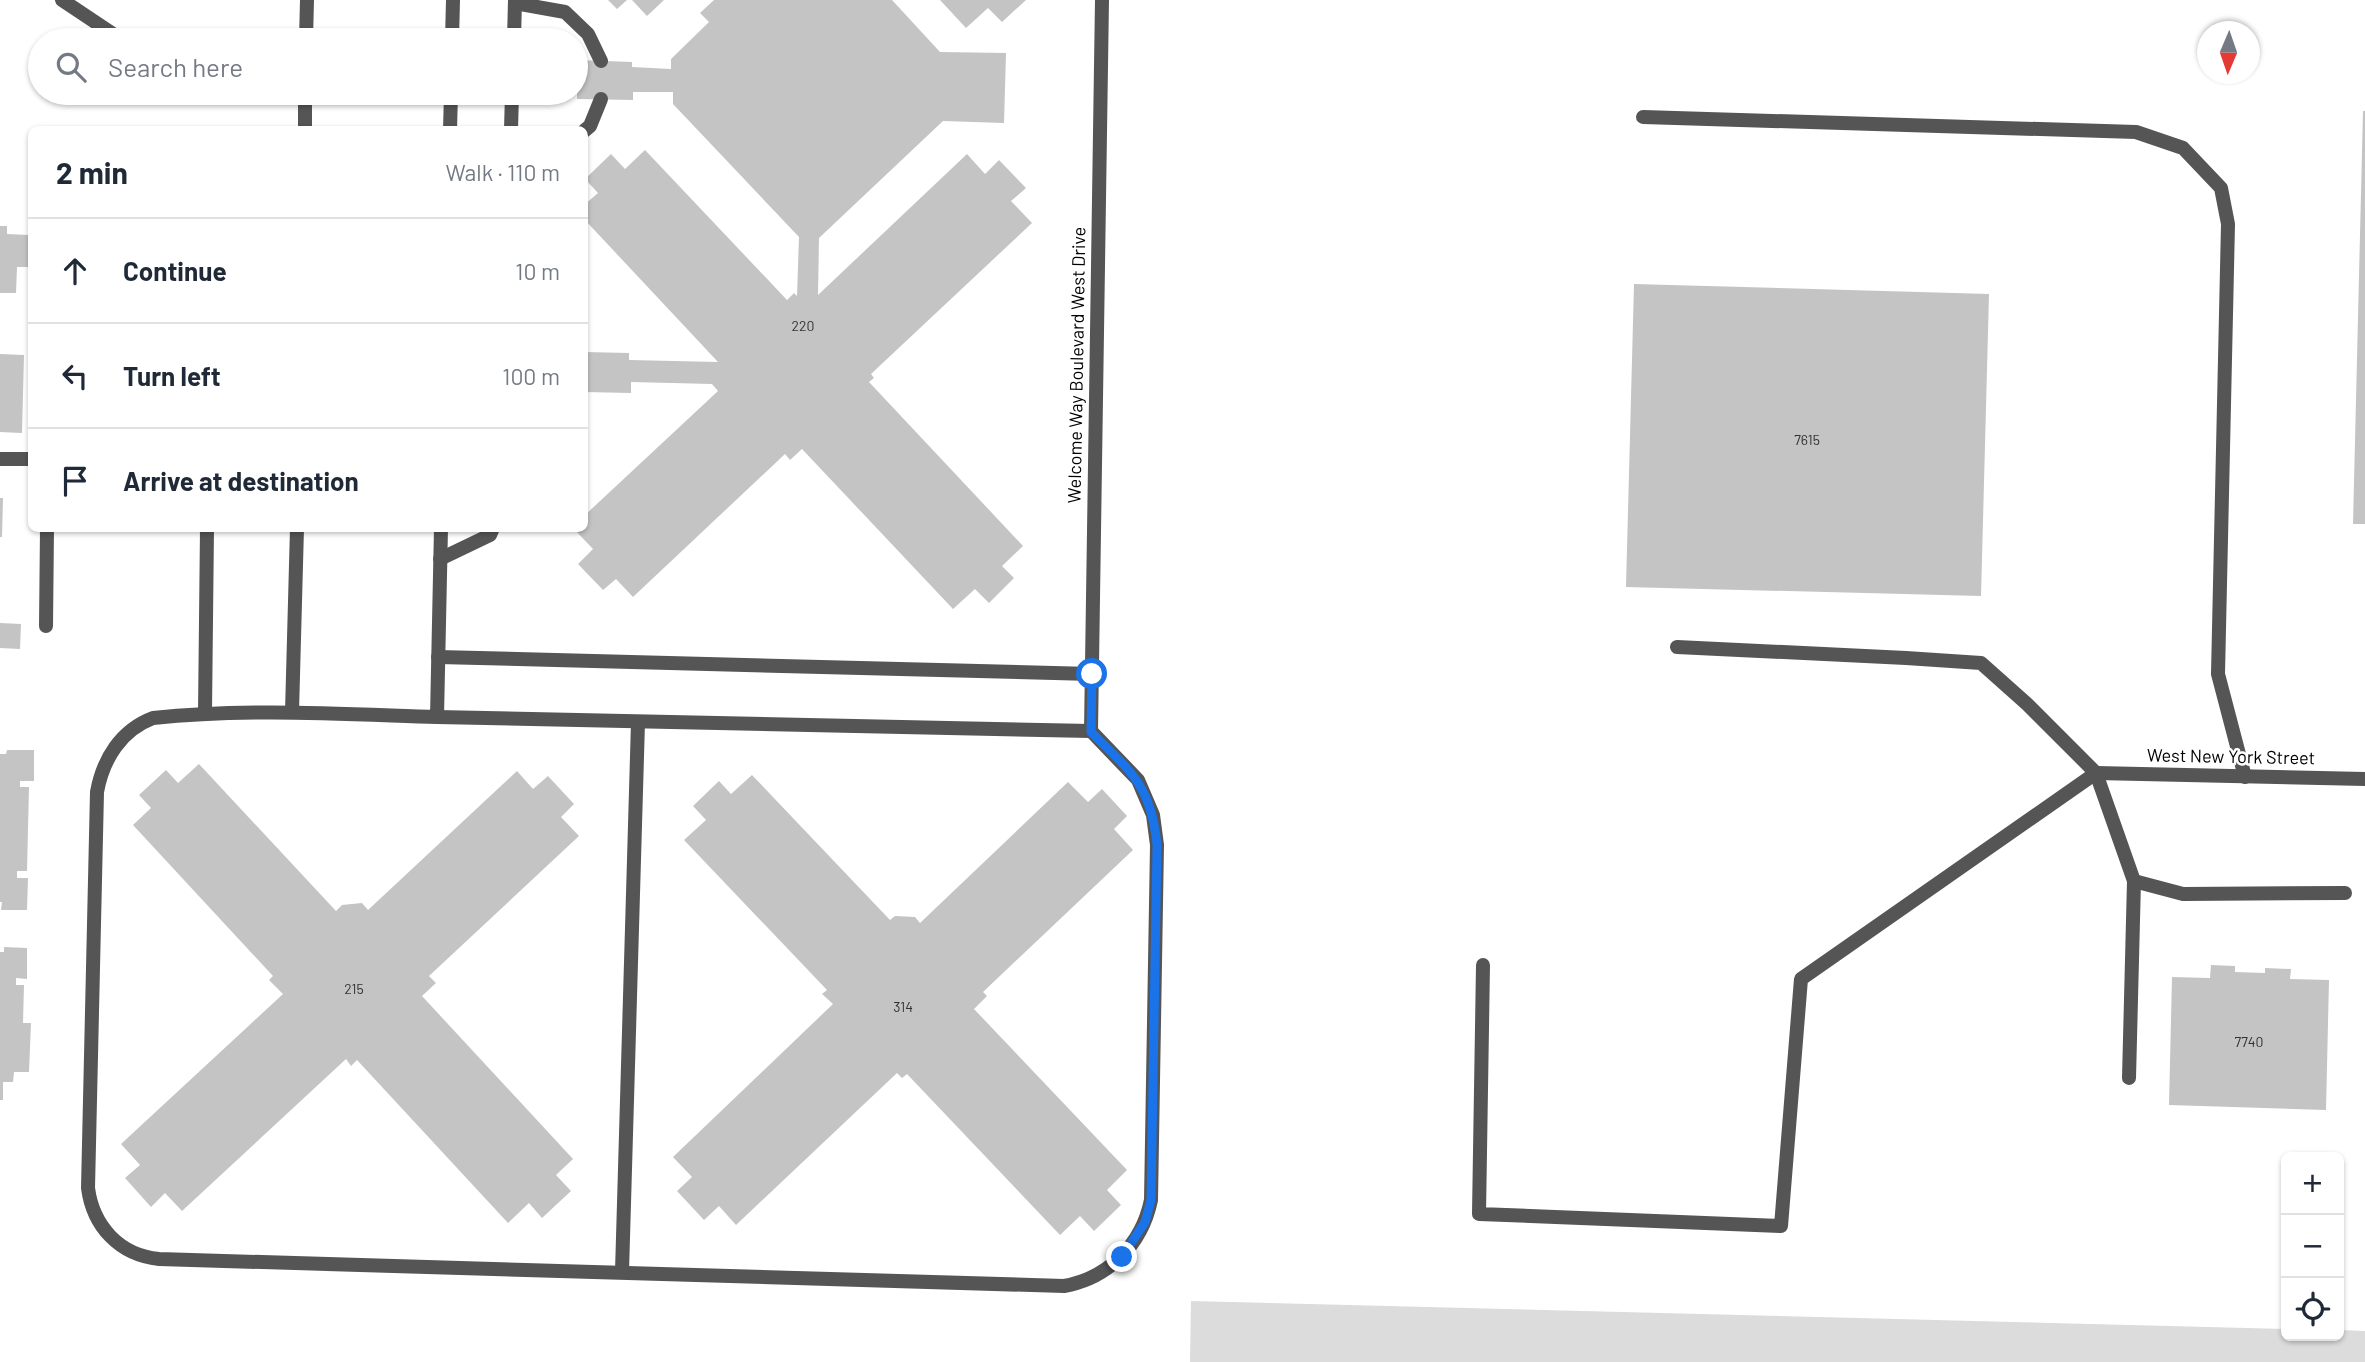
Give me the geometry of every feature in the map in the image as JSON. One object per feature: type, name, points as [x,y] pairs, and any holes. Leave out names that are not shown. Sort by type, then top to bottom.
[{"type":"street","points":[[62,0],[104,28]]},
{"type":"street","points":[[306,28],[307,0]]},
{"type":"street","points":[[452,28],[453,0]]},
{"type":"street","name":"Welcome Way Boulevard West Drive","points":[[1091,732],[1102,0]]},
{"type":"street","points":[[514,28],[515,1],[565,12],[582,28]]},
{"type":"street","points":[[588,34],[601,61]]},
{"type":"street","points":[[588,128],[601,99]]},
{"type":"street","points":[[305,105],[305,126]]},
{"type":"street","points":[[450,126],[451,105]]},
{"type":"street","points":[[511,126],[512,105]]},
{"type":"street","points":[[1643,117],[2136,132],[2183,148],[2221,188],[2228,224],[2218,674],[2245,777]]},
{"type":"street","points":[[0,459],[28,459]]},
{"type":"street","points":[[46,626],[47,532]]},
{"type":"street","points":[[205,712],[207,532]]},
{"type":"street","points":[[292,712],[297,532]]},
{"type":"street","points":[[437,717],[441,532]]},
{"type":"street","points":[[440,559],[491,532]]},
{"type":"street","points":[[1677,647],[1981,663],[2027,704],[2096,774],[2134,881],[2129,1078]]},
{"type":"street","points":[[438,657],[1092,674]]},
{"type":"street","points":[[205,712],[1091,732],[1138,780],[1153,815],[1157,845],[1151,1200],[1145,1222],[1122,1257],[1095,1276],[1064,1286],[159,1259],[147,1258],[115,1242],[103,1230],[93,1211],[88,1188],[99,778],[108,756],[119,742],[145,721],[205,712]]},
{"type":"street","points":[[622,1272],[638,722]]},
{"type":"street","points":[[1483,965],[1479,1214],[1780,1226],[1801,979],[2096,774]]},
{"type":"street","name":"West New York Street","points":[[2096,774],[2365,779]]},
{"type":"street","points":[[2134,881],[2183,894],[2345,892]]},
{"type":"shaded area","points":[[1191,1301],[2281,1329],[2281,1341],[2344,1341],[2344,1330],[2365,1331],[2365,1362],[1190,1362]]},
{"type":"building","points":[[608,0],[627,0],[617,9]]},
{"type":"building","points":[[632,0],[664,0],[647,16]]},
{"type":"building","points":[[714,0],[892,0],[940,52],[1006,53],[1004,123],[943,121],[819,238],[818,295],[967,154],[985,174],[999,160],[1026,188],[1011,201],[1032,223],[871,374],[874,378],[869,382],[1023,546],[1002,566],[1014,578],[989,603],[975,589],[953,609],[802,449],[790,460],[785,454],[633,597],[616,579],[603,590],[578,564],[593,549],[577,532],[588,532],[588,512],[718,391],[712,384],[631,382],[631,393],[588,392],[588,352],[629,353],[629,360],[718,362],[588,223],[588,202],[598,193],[588,182],[588,176],[611,154],[625,169],[645,150],[787,300],[794,293],[797,296],[799,237],[673,104],[673,92],[633,92],[633,100],[588,99],[588,60],[632,62],[632,67],[671,69],[671,59],[709,22],[700,13]]},
{"type":"building","points":[[940,0],[1026,0],[1002,22],[988,8],[966,28]]},
{"type":"building","points":[[2363,111],[2365,524],[2353,524]]},
{"type":"building","points":[[0,226],[7,226],[7,234],[28,235],[28,267],[17,267],[16,293],[0,293]]},
{"type":"building","points":[[1634,284],[1989,294],[1981,596],[1626,587]]},
{"type":"building","points":[[0,354],[24,355],[22,433],[0,432]]},
{"type":"building","points":[[0,498],[3,498],[2,537],[0,537]]},
{"type":"building","points":[[0,623],[21,624],[20,649],[0,648]]},
{"type":"building","points":[[7,750],[34,750],[34,781],[20,781],[20,787],[29,787],[27,871],[17,871],[17,878],[28,878],[27,910],[1,910],[0,902],[0,754],[6,754]]},
{"type":"building","points":[[199,764],[336,911],[342,905],[362,903],[368,910],[517,771],[533,789],[548,776],[574,804],[561,817],[579,836],[429,976],[436,983],[422,996],[573,1159],[556,1175],[571,1191],[542,1218],[529,1203],[508,1223],[357,1060],[351,1066],[346,1059],[182,1211],[165,1193],[151,1207],[125,1178],[140,1165],[121,1144],[283,994],[269,980],[273,976],[133,825],[151,808],[139,795],[166,770],[178,783]]},
{"type":"building","points":[[752,775],[890,920],[895,916],[915,917],[920,923],[1068,782],[1088,802],[1102,789],[1127,816],[1114,829],[1133,850],[983,992],[987,996],[974,1009],[1127,1170],[1107,1190],[1121,1205],[1094,1231],[1080,1216],[1060,1235],[907,1074],[902,1078],[897,1073],[736,1225],[719,1206],[704,1220],[677,1191],[692,1177],[673,1157],[833,1004],[822,994],[827,990],[684,840],[706,820],[693,806],[719,781],[731,794]]},
{"type":"building","points":[[4,947],[27,948],[27,979],[16,978],[16,985],[24,985],[23,1023],[31,1023],[29,1072],[14,1072],[13,1082],[3,1082],[3,1100],[0,1100],[0,952],[4,952]]},
{"type":"building","points":[[2211,965],[2235,966],[2235,972],[2265,973],[2265,968],[2291,969],[2290,979],[2329,980],[2326,1110],[2169,1105],[2172,977],[2210,978]]},
{"type":"route","points":[[1092,674],[1091,732],[1138,780],[1153,815],[1157,845],[1152,1191],[1145,1222],[1122,1257]]}]
